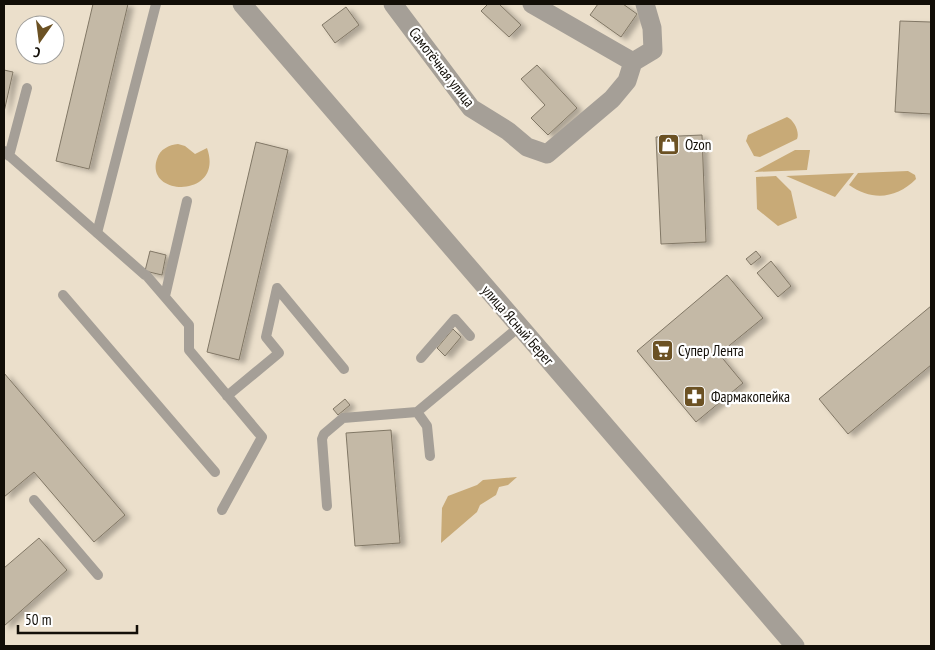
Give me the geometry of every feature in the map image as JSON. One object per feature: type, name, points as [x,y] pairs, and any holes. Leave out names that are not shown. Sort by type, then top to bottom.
[{"type":"street","name":"улица Ясный Берег","points":[[242,4],[795,646]]},
{"type":"street","name":"Самотёчная улица","points":[[393,4],[471,108],[508,131],[527,147],[547,154],[612,99],[627,81],[634,62]]},
{"type":"street","points":[[532,4],[634,62],[653,50],[652,28],[645,4]]},
{"type":"lane","points":[[97,233],[156,4]]},
{"type":"lane","points":[[27,88],[7,154],[146,275],[165,296],[190,327],[189,350],[262,437],[222,510]]},
{"type":"lane","points":[[165,296],[187,201]]},
{"type":"lane","points":[[228,396],[279,353],[266,337],[277,288],[344,369]]},
{"type":"lane","points":[[63,295],[215,472]]},
{"type":"lane","points":[[421,358],[455,319],[470,336]]},
{"type":"lane","points":[[327,506],[322,438],[324,434],[343,418],[417,412],[519,327]]},
{"type":"lane","points":[[417,412],[427,426],[430,456]]},
{"type":"lane","points":[[34,500],[98,575]]},
{"type":"shaded area","points":[[787,117],[796,126],[797,139],[760,157],[754,156],[746,141],[748,135]]},
{"type":"shaded area","points":[[178,144],[185,146],[195,154],[207,148],[209,165],[205,177],[196,184],[184,187],[172,186],[162,180],[156,172],[157,159],[160,153],[168,147]]},
{"type":"shaded area","points":[[795,150],[810,150],[807,170],[754,172]]},
{"type":"shaded area","points":[[908,171],[915,175],[916,179],[900,191],[884,196],[866,194],[849,185],[858,173]]},
{"type":"shaded area","points":[[854,173],[835,197],[786,176]]},
{"type":"shaded area","points":[[776,176],[791,191],[797,218],[778,226],[757,209],[756,177]]},
{"type":"shaded area","points":[[517,477],[508,485],[499,487],[496,495],[480,505],[477,512],[441,543],[442,508],[448,496],[477,485],[483,480]]},
{"type":"building","points":[[93,4],[128,4],[89,169],[56,161]]},
{"type":"building","points":[[488,4],[499,4],[521,25],[509,37],[481,11]]},
{"type":"building","points":[[598,4],[623,4],[637,14],[621,37],[590,15]]},
{"type":"building","points":[[346,7],[359,25],[335,43],[322,25]]},
{"type":"building","points":[[900,21],[931,22],[931,114],[895,112]]},
{"type":"building","points":[[537,65],[577,108],[548,135],[531,118],[545,105],[521,79]]},
{"type":"building","points":[[4,70],[13,72],[4,112]]},
{"type":"building","points":[[702,135],[706,242],[661,244],[656,137]]},
{"type":"building","points":[[256,142],[288,150],[239,360],[207,352]]},
{"type":"building","points":[[150,251],[166,255],[162,275],[145,271]]},
{"type":"building","points":[[756,251],[761,257],[751,265],[746,259]]},
{"type":"building","points":[[771,261],[791,286],[778,297],[757,273]]},
{"type":"building","points":[[727,275],[763,318],[719,354],[743,383],[696,422],[637,351]]},
{"type":"building","points":[[931,306],[931,365],[848,434],[819,399]]},
{"type":"building","points":[[453,329],[461,337],[445,356],[437,348]]},
{"type":"building","points":[[4,373],[125,515],[94,542],[34,472],[4,497]]},
{"type":"building","points":[[345,399],[350,405],[338,415],[333,409]]},
{"type":"building","points":[[391,430],[400,543],[355,546],[346,433]]},
{"type":"building","points":[[39,538],[67,570],[4,626],[4,568]]},
{"type":"place","name":"Ozon","points":[[669,144]]},
{"type":"place","name":"Супер Лента","points":[[662,350]]},
{"type":"place","name":"Фармакопейка","points":[[695,396]]}]
